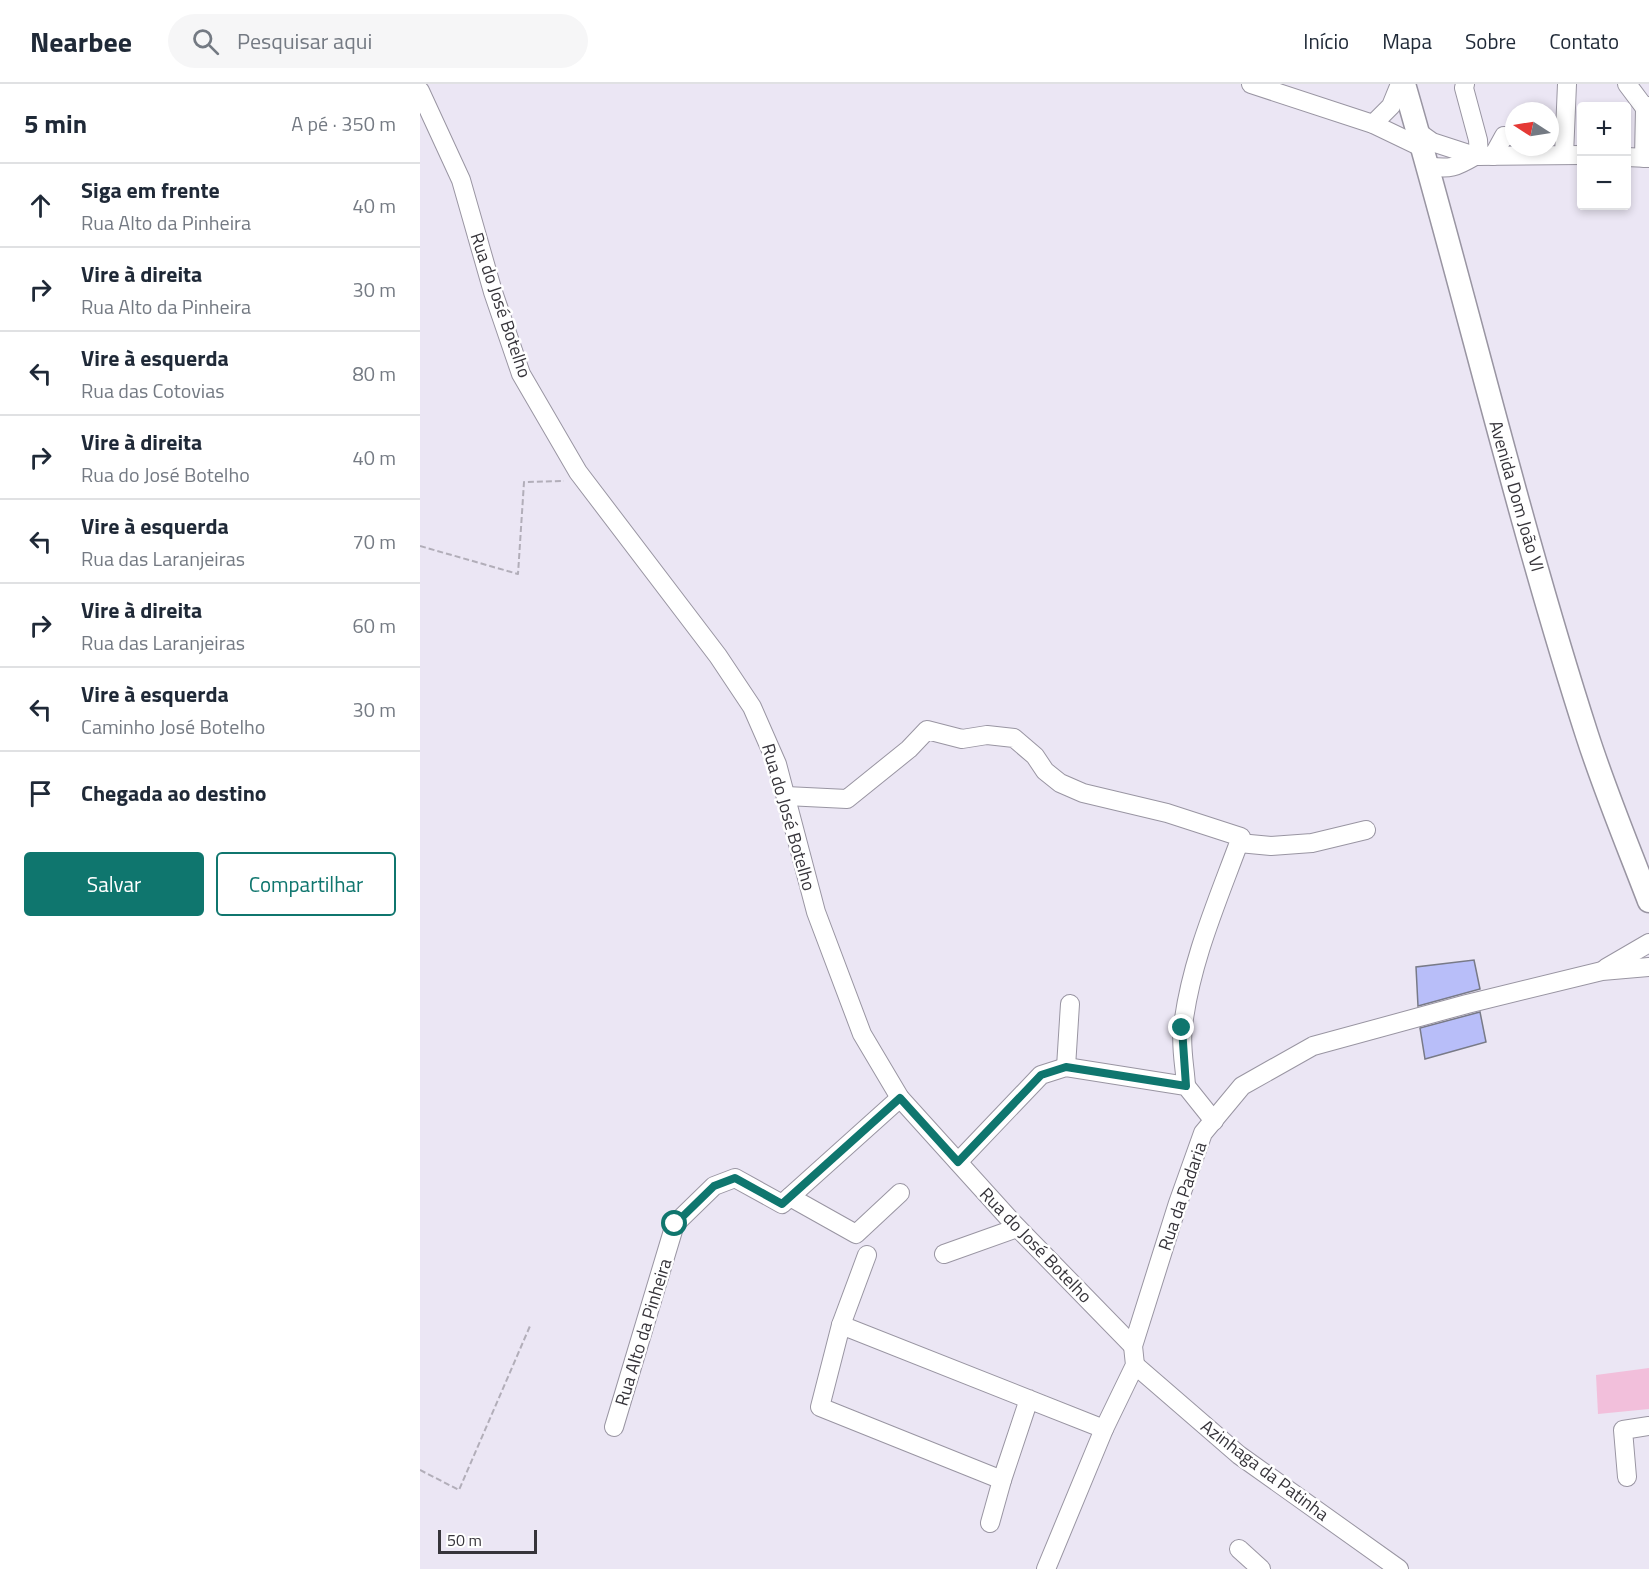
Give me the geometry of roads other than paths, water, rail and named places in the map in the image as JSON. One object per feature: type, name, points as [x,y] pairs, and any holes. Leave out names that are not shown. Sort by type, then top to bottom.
[{"type":"main road","name":"Avenida Dom João VI","points":[[1402,84],[1421,141],[1504,455],[1587,737],[1649,901]]},
{"type":"street","points":[[1251,84],[1382,123],[1421,141],[1432,142],[1454,159],[1563,153],[1567,84]]},
{"type":"street","points":[[1382,123],[1402,84]]},
{"type":"street","points":[[1465,84],[1464,88],[1482,156]]},
{"type":"street","points":[[1626,84],[1647,107],[1640,158]]},
{"type":"street","name":"Rua do José Botelho","points":[[420,91],[461,180],[493,292],[521,374],[584,480],[718,656],[752,706],[777,764],[816,912],[862,1034],[900,1098],[1017,1228],[1133,1346]]},
{"type":"street","points":[[1382,123],[1421,141],[1446,169],[1454,159]]},
{"type":"street","points":[[1482,156],[1505,136]]},
{"type":"street","points":[[1439,209],[1454,159]]},
{"type":"street","points":[[786,796],[847,799],[909,749],[927,730],[962,739],[987,735],[1014,738],[1035,756],[1045,771],[1060,783],[1083,793],[1167,813],[1240,840],[1270,846],[1312,843],[1366,830]]},
{"type":"street","points":[[1214,1121],[1186,1086],[1182,1028],[1194,968],[1209,918],[1240,840]]},
{"type":"street","points":[[1602,971],[1649,944]]},
{"type":"street","points":[[1602,971],[1649,967]]},
{"type":"street","name":"Rua da Padaria","points":[[1135,1365],[1133,1346],[1178,1203],[1203,1133],[1242,1086],[1313,1046],[1467,1004],[1602,971]]},
{"type":"street","points":[[1066,1067],[1070,1004]]},
{"type":"street","points":[[958,1162],[1041,1075],[1066,1067],[1186,1086]]},
{"type":"street","points":[[786,1201],[900,1098]]},
{"type":"street","name":"Rua Alto da Pinheira","points":[[614,1427],[675,1224],[714,1186],[735,1178],[856,1234],[900,1193]]},
{"type":"street","points":[[944,1254],[1017,1228]]},
{"type":"street","points":[[867,1255],[841,1325],[820,1407],[1002,1480]]},
{"type":"street","points":[[841,1325],[1104,1429]]},
{"type":"street","points":[[1046,1569],[1104,1429],[1135,1365]]},
{"type":"street","name":"Azinhaga da Patinha","points":[[1135,1365],[1239,1455],[1400,1569]]},
{"type":"street","points":[[990,1523],[1029,1399]]},
{"type":"street","points":[[1627,1477],[1623,1430],[1649,1426]]},
{"type":"street","points":[[1239,1549],[1261,1569]]}]
